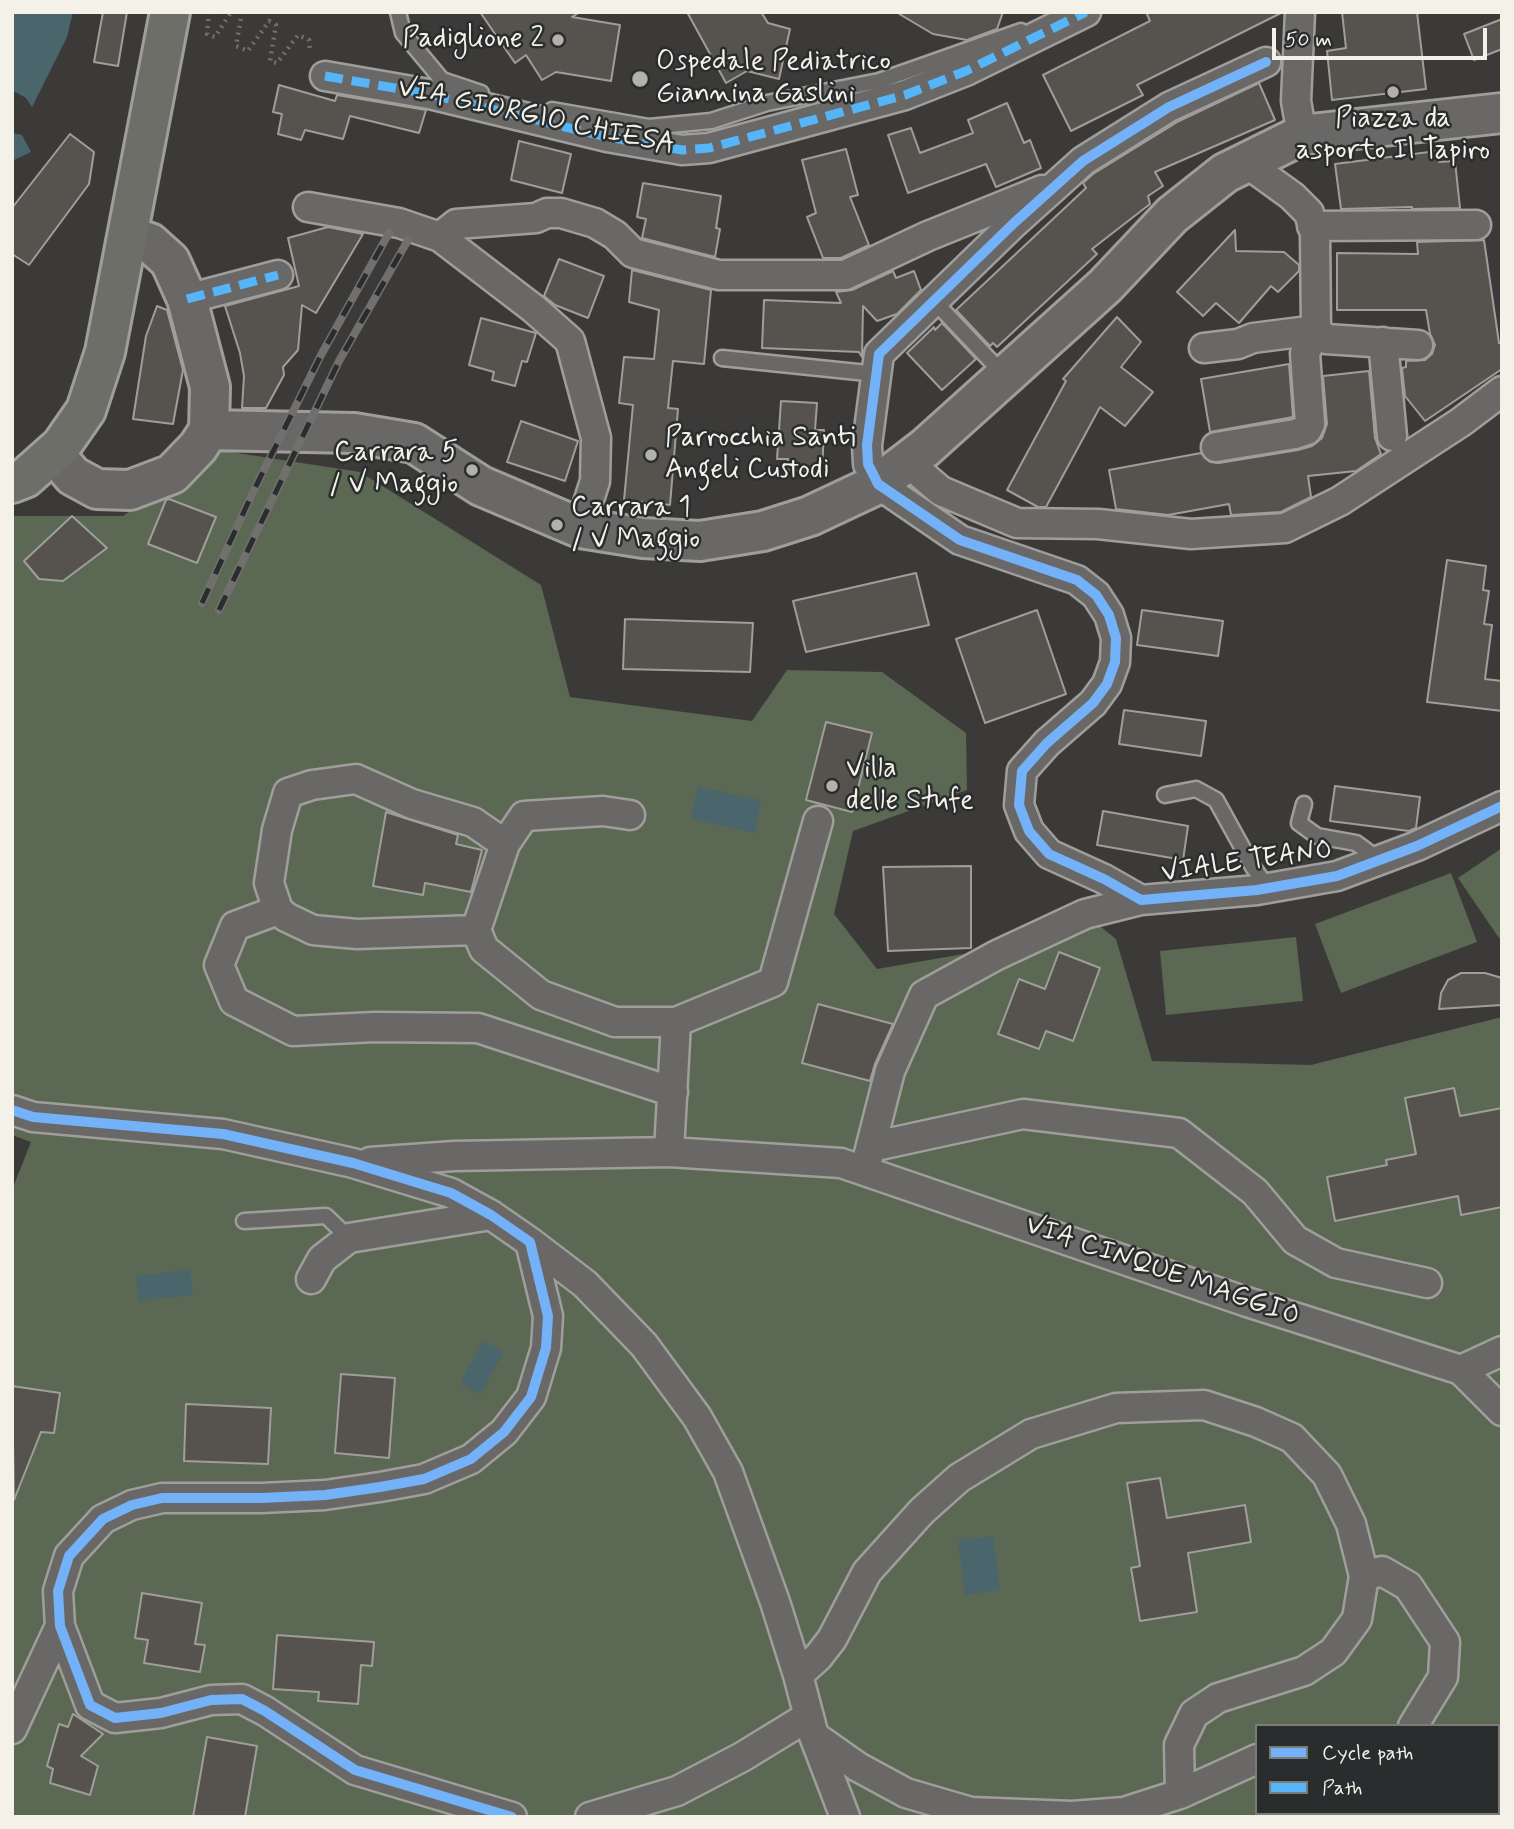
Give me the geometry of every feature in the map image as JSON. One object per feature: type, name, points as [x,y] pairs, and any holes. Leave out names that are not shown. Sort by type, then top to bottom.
[{"type":"main road","points":[[12,490],[27,486],[61,454],[86,410],[105,352],[170,12]]},
{"type":"main road","points":[[12,483],[25,478],[61,454]]},
{"type":"street","name":"VIA GIORGIO CHIESA","points":[[326,76],[429,94],[607,137],[682,150],[709,148],[905,95],[966,71],[1086,12]]},
{"type":"street","points":[[1300,12],[1296,101],[1302,135]]},
{"type":"street","points":[[1266,62],[1169,107],[1083,161],[879,354],[867,445],[868,464],[1017,523],[1098,524],[1191,534],[1285,528],[1340,501],[1461,422],[1502,391]]},
{"type":"street","points":[[209,430],[354,433],[414,443],[481,486],[580,528],[643,538],[700,541],[763,531],[798,519],[892,473],[1005,377],[1105,286],[1172,215],[1225,173],[1302,135],[1502,113]]},
{"type":"street","points":[[1216,447],[1295,435],[1307,430],[1310,424],[1305,353],[1316,330],[1315,234],[1308,213],[1292,196],[1245,162]]},
{"type":"street","points":[[440,237],[456,223],[536,218],[561,213],[595,223],[615,235],[633,253],[719,275],[845,275],[992,209],[1058,184]]},
{"type":"street","points":[[309,207],[399,223],[440,237],[534,309],[570,341],[596,438],[595,481],[580,528]]},
{"type":"street","points":[[1312,226],[1476,225]]},
{"type":"street","points":[[61,454],[73,476],[97,489],[130,490],[172,474],[198,447],[209,430],[210,387],[187,299],[170,261],[150,243],[128,236]]},
{"type":"street","points":[[187,299],[278,275]]},
{"type":"street","points":[[1316,330],[1326,340],[1418,345]]},
{"type":"street","points":[[1204,348],[1316,330]]},
{"type":"street","points":[[1383,342],[1392,436]]},
{"type":"street","name":"VIALE TEANO","points":[[892,473],[960,540],[1077,580],[1096,595],[1110,615],[1116,638],[1115,662],[1107,684],[1093,703],[1047,743],[1022,771],[1019,805],[1029,831],[1049,854],[1104,878],[1141,900],[1268,888],[1337,876],[1417,846],[1502,806]]},
{"type":"street","points":[[476,930],[358,934],[313,930],[286,917],[278,910],[269,883],[278,830],[288,793],[312,785],[356,779],[411,804],[473,822],[505,844]]},
{"type":"street","points":[[629,815],[603,811],[524,816],[505,844],[476,930],[484,949],[541,995],[615,1022],[676,1022],[773,982],[818,821]]},
{"type":"street","points":[[868,1159],[890,1072],[924,995],[997,955],[1085,914],[1141,900]]},
{"type":"street","points":[[278,910],[235,926],[219,965],[234,1000],[293,1031],[375,1027],[478,1028],[673,1092]]},
{"type":"street","points":[[669,1152],[676,1022]]},
{"type":"street","name":"VIA CINQUE MAGGIO","points":[[12,1110],[33,1117],[223,1134],[353,1163],[451,1193],[491,1214],[584,1284],[644,1345],[697,1417],[728,1472],[775,1602],[812,1726],[845,1817]]},
{"type":"street","name":"VIA CINQUE MAGGIO","points":[[353,1163],[454,1156],[669,1152],[841,1163],[868,1159],[1023,1114],[1179,1133],[1255,1192],[1295,1240],[1336,1263],[1427,1283]]},
{"type":"street","name":"VIA CINQUE MAGGIO","points":[[868,1159],[1247,1302],[1461,1370],[1502,1411]]},
{"type":"street","points":[[311,1279],[322,1259],[349,1238],[491,1214]]},
{"type":"street","points":[[512,1817],[355,1770],[242,1699],[211,1700],[161,1713],[115,1718],[90,1705],[60,1626],[58,1591],[69,1556],[103,1519],[132,1505],[162,1498],[261,1498],[325,1495],[380,1488],[424,1479],[471,1459],[504,1432],[531,1397],[546,1348],[548,1316],[530,1242]]},
{"type":"street","points":[[1461,1370],[1502,1350]]},
{"type":"street","points":[[798,1675],[818,1657],[832,1639],[867,1572],[922,1511],[959,1478],[1031,1434],[1116,1408],[1204,1405],[1256,1422],[1292,1438],[1327,1475],[1351,1524],[1364,1576],[1357,1619],[1334,1652],[1304,1671],[1218,1698],[1194,1714],[1179,1745],[1180,1794]]},
{"type":"street","points":[[1364,1576],[1382,1571],[1408,1586],[1445,1642],[1443,1677],[1414,1724]]},
{"type":"street","points":[[12,1729],[60,1626]]},
{"type":"street","points":[[590,1817],[677,1791],[742,1757],[812,1726],[858,1767],[906,1793],[971,1812],[1072,1816],[1124,1812],[1180,1794],[1255,1760]]},
{"type":"lane","points":[[398,12],[403,33],[442,80],[499,98],[564,113],[649,127],[711,121],[767,103],[879,81],[1046,22],[1059,12]]},
{"type":"lane","points":[[934,301],[1005,377]]},
{"type":"lane","points":[[722,358],[877,373]]},
{"type":"lane","name":"VIALE TEANO","points":[[1166,795],[1196,789],[1216,800],[1253,867],[1268,888]]},
{"type":"lane","name":"VIALE TEANO","points":[[1304,804],[1299,823],[1317,836],[1356,844],[1379,860]]},
{"type":"lane","points":[[244,1222],[326,1216],[349,1238]]},
{"type":"path","points":[[209,12],[207,34],[215,37],[231,12]]},
{"type":"path","points":[[242,12],[236,46],[248,51],[269,21],[276,25],[270,61],[277,63],[298,35],[309,40],[312,79],[321,82],[326,76]]},
{"type":"green space","points":[[218,450],[360,472],[541,585],[570,697],[752,721],[787,670],[882,672],[966,733],[967,790],[853,831],[834,914],[877,969],[975,952],[1066,906],[1085,914],[1116,939],[1152,1061],[1311,1065],[1502,1017],[1502,1817],[12,1817],[12,1190],[31,1142],[12,1135],[12,516],[123,516]]},
{"type":"green space","points":[[1502,848],[1502,937],[1499,938],[1458,878]]},
{"type":"green space","points":[[1451,873],[1477,942],[1341,993],[1315,924]]},
{"type":"green space","points":[[1296,937],[1303,1001],[1166,1015],[1160,951]]},
{"type":"water","points":[[12,12],[73,12],[67,37],[32,107],[26,98],[12,90]]},
{"type":"water","points":[[12,133],[22,135],[31,152],[12,161]]},
{"type":"water","points":[[698,787],[761,800],[755,833],[691,819]]},
{"type":"water","points":[[190,1270],[193,1295],[139,1301],[136,1276]]},
{"type":"water","points":[[483,1341],[504,1352],[480,1394],[460,1383]]},
{"type":"water","points":[[993,1536],[1000,1590],[965,1595],[958,1541]]},
{"type":"building","points":[[103,12],[127,12],[118,66],[94,62]]},
{"type":"building","name":"Padiglione 2","points":[[480,12],[580,12],[572,17],[620,25],[611,81],[556,72],[542,80],[526,55],[515,63]]},
{"type":"building","points":[[687,12],[761,12],[768,23],[790,29],[779,79],[747,71],[726,83]]},
{"type":"building","points":[[896,12],[1003,12],[997,29],[967,40],[933,34]]},
{"type":"building","points":[[1146,12],[1283,12],[1137,85],[1143,95],[1071,131],[1043,75],[1150,21]]},
{"type":"building","points":[[1342,12],[1417,12],[1426,89],[1332,100],[1327,51],[1346,48]]},
{"type":"building","points":[[1502,19],[1502,49],[1474,60],[1464,34]]},
{"type":"building","points":[[1259,83],[1275,120],[1155,172],[1163,186],[1148,196],[1150,204],[1092,249],[1097,254],[997,347],[993,343],[990,346],[956,310],[1086,188],[1083,183],[1093,174],[1179,121]]},
{"type":"building","points":[[279,85],[335,101],[337,95],[426,110],[419,133],[350,116],[343,139],[305,130],[301,140],[278,134],[282,114],[273,112]]},
{"type":"building","points":[[1007,103],[1024,143],[1030,140],[1041,168],[996,187],[986,164],[908,193],[888,135],[911,128],[920,153],[973,133],[968,120]]},
{"type":"building","points":[[70,134],[94,152],[89,184],[29,265],[12,254],[12,208]]},
{"type":"building","points":[[519,141],[571,154],[562,193],[511,180]]},
{"type":"building","points":[[846,149],[858,195],[850,197],[869,245],[841,258],[823,258],[807,217],[816,213],[802,160]]},
{"type":"building","points":[[1437,151],[1439,162],[1455,161],[1460,208],[1341,209],[1335,164]]},
{"type":"building","points":[[643,183],[721,196],[716,228],[720,229],[715,257],[642,238],[646,219],[637,217]]},
{"type":"building","points":[[328,227],[363,234],[316,313],[302,305],[298,350],[283,367],[284,375],[266,408],[242,408],[244,376],[240,353],[225,306],[299,286],[288,238]]},
{"type":"building","points":[[1235,230],[1236,251],[1284,252],[1299,265],[1299,271],[1278,292],[1271,286],[1239,323],[1216,303],[1203,316],[1177,292]]},
{"type":"building","points":[[1484,240],[1499,343],[1502,343],[1502,369],[1425,421],[1405,396],[1402,368],[1406,367],[1406,361],[1425,360],[1432,354],[1435,345],[1430,334],[1426,310],[1337,310],[1337,253],[1418,254],[1417,242]]},
{"type":"building","points":[[559,259],[604,276],[588,318],[555,305],[544,296]]},
{"type":"building","points":[[632,270],[711,290],[704,364],[673,361],[668,408],[678,409],[670,505],[624,500],[633,405],[619,403],[624,357],[654,359],[659,310],[629,302]]},
{"type":"building","points":[[893,271],[896,278],[914,271],[921,290],[897,314],[877,321],[863,306],[862,357],[859,352],[762,348],[764,300],[841,303],[836,292],[852,290]]},
{"type":"building","points":[[157,306],[167,310],[183,370],[173,424],[133,419],[146,336]]},
{"type":"building","points":[[1117,317],[1141,342],[1121,367],[1153,392],[1125,426],[1100,407],[1046,507],[1038,507],[1007,490],[1066,381],[1063,379]]},
{"type":"building","points":[[481,318],[536,333],[527,362],[522,361],[515,386],[492,380],[494,372],[469,365]]},
{"type":"building","points":[[942,323],[976,359],[942,390],[907,353],[934,327],[935,330]]},
{"type":"building","points":[[1289,364],[1293,417],[1210,432],[1201,379]]},
{"type":"building","points":[[1369,371],[1375,438],[1381,454],[1356,471],[1308,476],[1311,497],[1281,512],[1231,515],[1229,504],[1168,515],[1116,509],[1109,470],[1201,453],[1210,462],[1219,463],[1312,446],[1322,438],[1327,424],[1323,376]]},
{"type":"building","points":[[781,401],[817,403],[815,430],[824,430],[822,472],[787,470],[788,459],[777,459]]},
{"type":"building","points":[[521,421],[578,441],[565,481],[507,462]]},
{"type":"building","points":[[166,500],[216,517],[197,563],[148,544]]},
{"type":"building","points":[[72,516],[107,548],[63,581],[39,579],[24,561]]},
{"type":"building","points":[[1447,560],[1486,566],[1483,590],[1489,591],[1484,624],[1492,625],[1485,679],[1502,681],[1502,711],[1427,702]]},
{"type":"building","points":[[916,573],[929,625],[806,652],[793,601]]},
{"type":"building","points":[[1037,610],[1066,694],[985,723],[956,639]]},
{"type":"building","points":[[1142,610],[1223,621],[1218,656],[1137,645]]},
{"type":"building","points":[[625,619],[753,623],[750,672],[623,669]]},
{"type":"building","points":[[1124,710],[1206,721],[1201,756],[1119,744]]},
{"type":"building","points":[[826,722],[872,733],[852,812],[806,800]]},
{"type":"building","points":[[1335,786],[1420,797],[1416,828],[1409,831],[1330,821]]},
{"type":"building","points":[[1103,811],[1188,826],[1183,860],[1097,845]]},
{"type":"building","points":[[386,812],[458,835],[456,844],[482,850],[471,892],[425,883],[423,895],[373,886]]},
{"type":"building","points":[[971,866],[971,948],[888,951],[883,867]]},
{"type":"building","points":[[1059,952],[1100,968],[1073,1041],[1046,1031],[1039,1049],[998,1034],[1019,979],[1045,989]]},
{"type":"building","points":[[1461,973],[1485,973],[1502,978],[1502,1005],[1439,1009],[1441,993],[1448,980]]},
{"type":"building","points":[[818,1004],[893,1024],[870,1081],[802,1063]]},
{"type":"building","points":[[1454,1088],[1460,1116],[1502,1108],[1502,1207],[1461,1215],[1458,1196],[1335,1221],[1327,1177],[1387,1165],[1386,1160],[1416,1154],[1405,1098]]},
{"type":"building","points":[[341,1374],[395,1378],[389,1458],[335,1453]]},
{"type":"building","points":[[12,1386],[60,1393],[54,1433],[41,1432],[14,1500]]},
{"type":"building","points":[[186,1404],[271,1408],[268,1464],[184,1461]]},
{"type":"building","points":[[1160,1478],[1167,1518],[1245,1505],[1251,1542],[1188,1553],[1197,1612],[1140,1621],[1131,1568],[1140,1566],[1127,1483]]},
{"type":"building","points":[[142,1593],[202,1603],[195,1644],[205,1645],[200,1672],[144,1663],[148,1640],[135,1638]]},
{"type":"building","points":[[277,1635],[374,1642],[372,1666],[361,1665],[358,1704],[318,1701],[319,1692],[273,1689]]},
{"type":"building","points":[[73,1714],[103,1734],[81,1756],[98,1766],[90,1795],[50,1783],[53,1769],[47,1766],[59,1724],[68,1727]]},
{"type":"building","points":[[207,1737],[257,1746],[245,1817],[193,1817]]},
{"type":"railway","points":[[202,603],[321,355],[389,233]]},
{"type":"railway","points":[[219,610],[339,361],[408,240]]},
{"type":"marked path","points":[[325,76],[429,94],[607,137],[682,150],[709,148],[905,95],[966,71],[1086,12]]},
{"type":"marked path","points":[[187,299],[278,275]]},
{"type":"cycle path","points":[[1266,62],[1169,107],[1083,161],[1014,223],[879,354],[867,445],[868,464],[878,484],[960,540],[1077,580],[1096,595],[1109,615],[1116,638],[1115,662],[1107,684],[1093,703],[1047,743],[1022,771],[1019,805],[1029,831],[1049,854],[1104,879],[1141,900],[1257,890],[1337,876],[1417,846],[1502,806]]},
{"type":"cycle path","points":[[12,1110],[33,1117],[223,1134],[353,1163],[451,1193],[491,1215],[530,1242],[548,1316],[546,1348],[531,1397],[504,1432],[471,1459],[424,1479],[325,1495],[162,1498],[132,1505],[103,1519],[69,1556],[58,1591],[60,1626],[90,1705],[115,1718],[161,1713],[211,1700],[242,1699],[355,1770],[512,1817]]},
{"type":"place","name":"Padiglione 2","points":[[558,40]]},
{"type":"place","name":"Ospedale Pediatrico Giannina Gaslini","points":[[640,79]]},
{"type":"place","name":"Piazza da asporto Il Tapiro","points":[[1393,92]]},
{"type":"place","name":"Parrocchia Santi Angeli Custodi","points":[[651,455]]},
{"type":"place","name":"Carrara 5 / V Maggio","points":[[472,470]]},
{"type":"place","name":"Carrara 1 / V Maggio","points":[[557,525]]},
{"type":"place","name":"Villa delle Stufe","points":[[832,786]]}]
